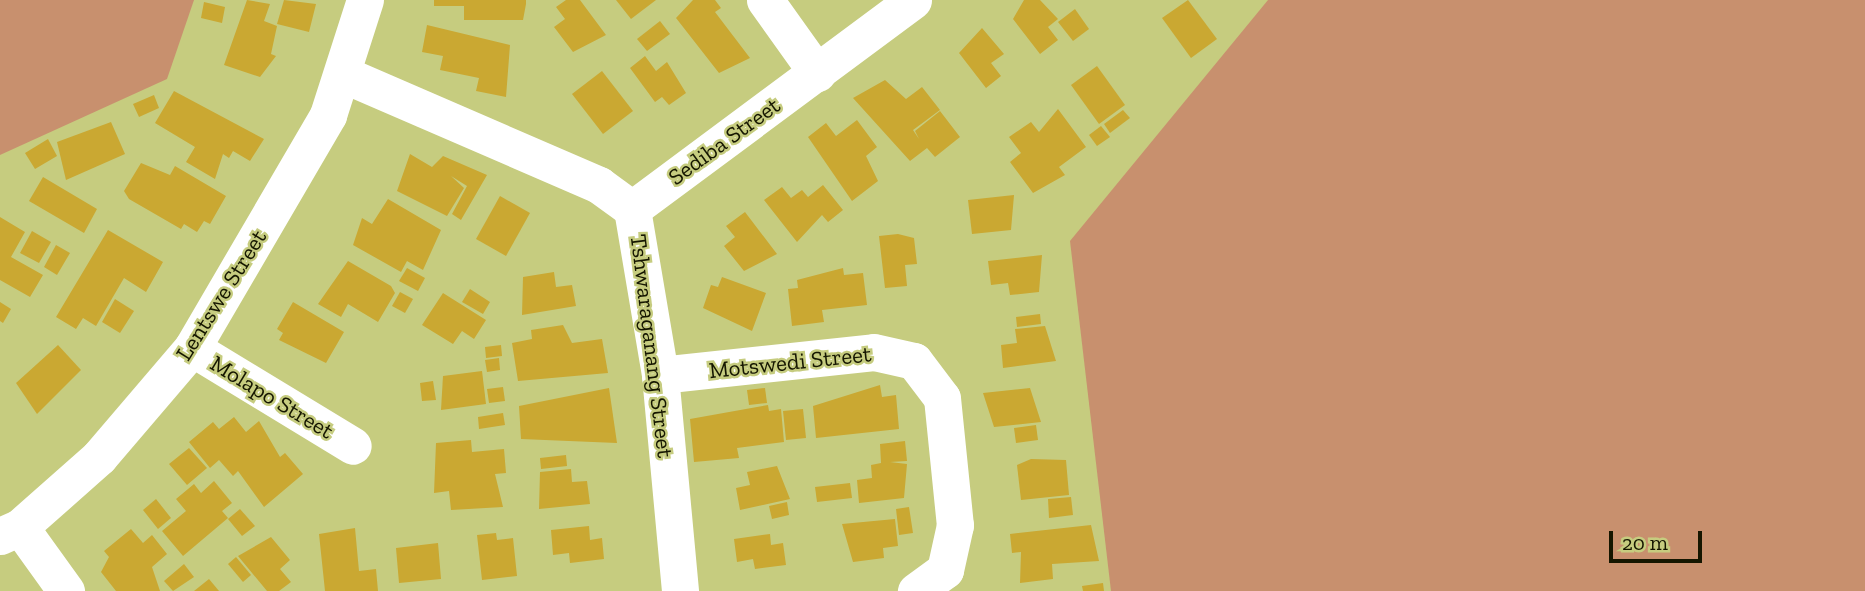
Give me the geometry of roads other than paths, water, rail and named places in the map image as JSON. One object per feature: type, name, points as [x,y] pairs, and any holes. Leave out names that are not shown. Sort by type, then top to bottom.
[{"type":"street","name":"Lentswe Street","points":[[10,532],[99,457],[192,348],[345,75],[365,0]]},
{"type":"street","points":[[765,0],[817,73]]},
{"type":"street","name":"Sediba Street","points":[[632,209],[913,0]]},
{"type":"street","name":"Tshwaraganang Street","points":[[345,75],[599,185],[632,209],[660,375],[680,591]]},
{"type":"street","name":"Molapo Street","points":[[192,348],[353,446]]},
{"type":"street","name":"Motswedi Street","points":[[660,375],[874,352],[914,361],[942,398],[955,526],[945,570],[916,591]]},
{"type":"street","points":[[10,532],[66,591]]}]
